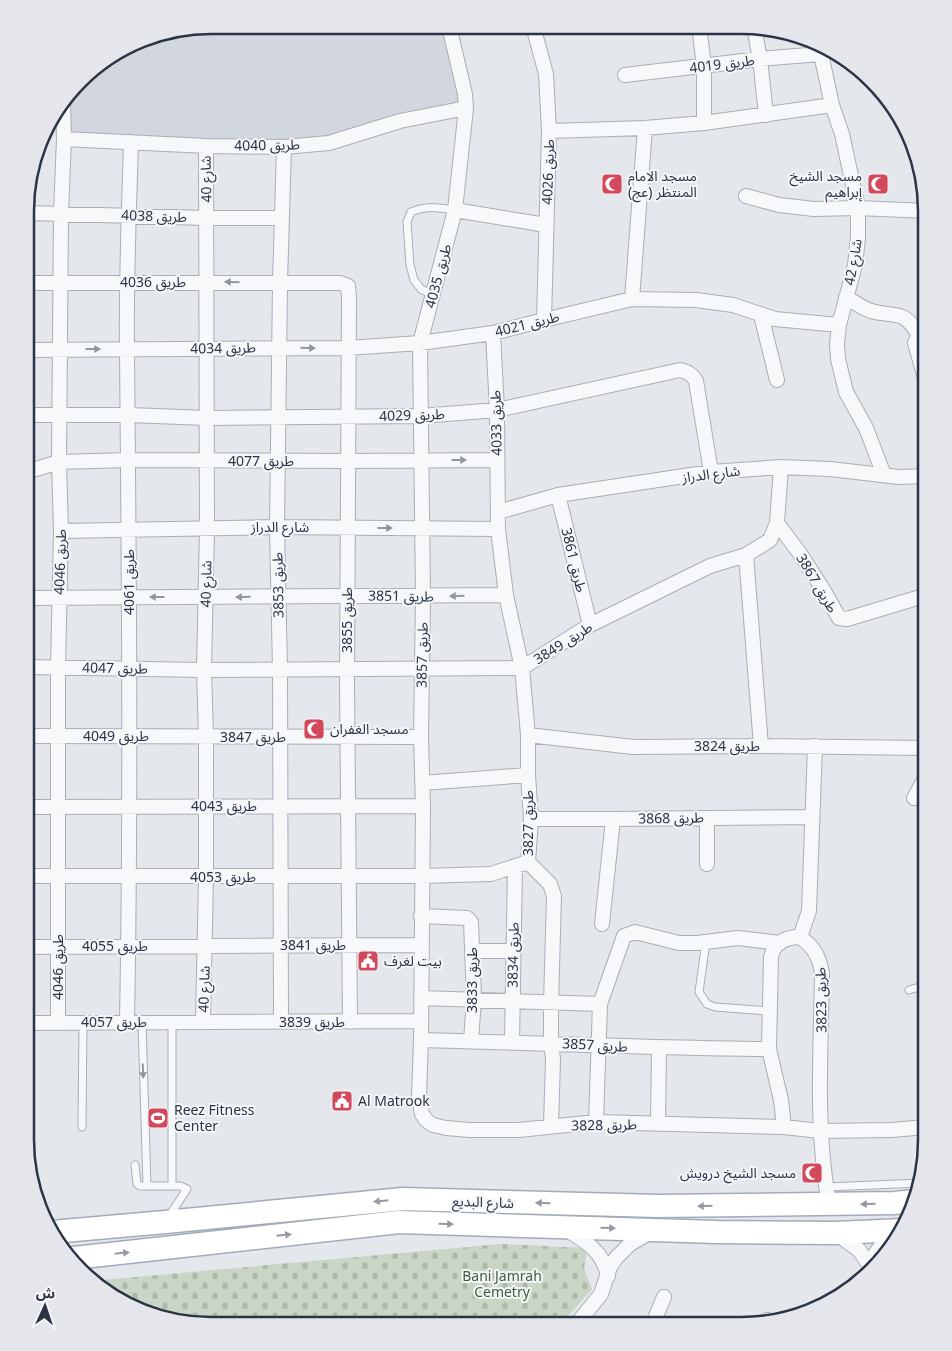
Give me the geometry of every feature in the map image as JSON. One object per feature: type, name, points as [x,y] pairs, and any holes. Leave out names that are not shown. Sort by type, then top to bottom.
[{"type":"main road","name":"شارع البديع","points":[[59,1231],[403,1199],[658,1206],[828,1196],[907,1201]]},
{"type":"main road","name":"شارع البديع","points":[[79,1258],[400,1222],[717,1232],[835,1233],[894,1230]]},
{"type":"street","name":"طريق 4035","points":[[422,528],[420,343],[456,210],[466,108],[465,94],[451,34]]},
{"type":"street","name":"طريق 4026","points":[[535,34],[546,74],[549,131],[544,320]]},
{"type":"street","points":[[700,34],[704,66],[704,123]]},
{"type":"street","points":[[755,34],[766,115]]},
{"type":"street","name":"طريق 4019","points":[[624,75],[760,59],[815,50]]},
{"type":"street","name":"شارع 42","points":[[821,52],[832,105],[842,134],[858,208],[858,238],[855,265],[839,325],[838,359],[846,392],[866,428],[884,475]]},
{"type":"street","points":[[549,131],[645,128],[704,123],[832,105]]},
{"type":"street","name":"طريق 4040","points":[[64,139],[206,146],[284,147],[329,143],[400,121],[466,108]]},
{"type":"street","name":"طريق 4046","points":[[58,1022],[58,667],[61,531],[59,415],[63,113]]},
{"type":"street","points":[[632,299],[645,128]]},
{"type":"street","name":"طريق 4061","points":[[127,1022],[130,806],[129,415],[127,349],[131,142]]},
{"type":"street","name":"شارع 40","points":[[203,1022],[206,946],[206,737],[204,670],[207,528],[206,146]]},
{"type":"street","name":"طريق 3853","points":[[281,1022],[280,670],[277,527],[284,147]]},
{"type":"street","points":[[746,196],[779,205],[797,207],[918,210]]},
{"type":"street","points":[[456,210],[546,225]]},
{"type":"street","name":"طريق 4038","points":[[34,213],[282,218]]},
{"type":"street","name":"طريق 4036","points":[[34,283],[280,283]]},
{"type":"street","name":"طريق 3855","points":[[280,283],[340,283],[348,286],[350,296],[347,461],[350,1022]]},
{"type":"street","points":[[846,297],[869,310],[902,316],[918,332]]},
{"type":"street","name":"طريق 4021","points":[[420,343],[493,333],[632,299],[696,300],[733,305],[775,320],[839,325]]},
{"type":"street","points":[[761,315],[777,380]]},
{"type":"street","name":"طريق 4033","points":[[493,333],[498,512]]},
{"type":"street","points":[[918,339],[915,343],[918,354]]},
{"type":"street","name":"طريق 4034","points":[[34,350],[348,348],[420,343]]},
{"type":"street","name":"طريق 4029","points":[[34,416],[129,415],[207,418],[421,416],[496,410],[672,370],[688,372],[693,375],[696,381],[711,472]]},
{"type":"street","name":"طريق 4077","points":[[34,470],[59,462],[129,460],[497,460]]},
{"type":"street","points":[[777,524],[780,467]]},
{"type":"street","name":"شارع الدراز","points":[[498,512],[558,495],[711,472],[780,467],[918,476]]},
{"type":"street","name":"طريق 3861","points":[[558,495],[590,625]]},
{"type":"street","name":"طريق 3827","points":[[498,512],[498,528],[506,595],[522,668],[528,735],[530,819],[522,864],[550,884],[554,896],[551,1004],[553,1059],[551,1126]]},
{"type":"street","name":"طريق 3849","points":[[204,670],[522,668],[590,625],[710,566],[746,555],[770,540],[777,524]]},
{"type":"street","name":"طريق 3867","points":[[777,524],[805,562],[839,618],[847,619],[918,598]]},
{"type":"street","name":"شارع الدراز","points":[[61,531],[277,527],[498,528]]},
{"type":"street","name":"طريق 3857","points":[[422,528],[421,737],[423,806],[419,1096],[422,1114],[426,1120]]},
{"type":"street","points":[[746,555],[761,746]]},
{"type":"street","name":"طريق 3851","points":[[34,598],[506,595]]},
{"type":"street","name":"طريق 4047","points":[[34,667],[204,670]]},
{"type":"street","name":"طريق 3824","points":[[528,735],[633,747],[814,746],[918,748]]},
{"type":"street","name":"طريق 4049","points":[[34,736],[206,737]]},
{"type":"street","name":"طريق 3847","points":[[206,737],[421,737]]},
{"type":"street","points":[[784,1127],[781,1100],[769,1049],[771,957],[773,948],[780,943],[790,937],[800,937],[809,911],[814,746]]},
{"type":"street","points":[[422,783],[528,775]]},
{"type":"street","points":[[914,798],[918,791]]},
{"type":"street","name":"طريق 4043","points":[[34,807],[423,806]]},
{"type":"street","name":"طريق 3868","points":[[530,819],[613,820],[812,817]]},
{"type":"street","points":[[707,864],[708,818]]},
{"type":"street","points":[[602,924],[613,820]]},
{"type":"street","name":"طريق 4053","points":[[34,876],[421,876],[491,874],[522,864]]},
{"type":"street","name":"طريق 3834","points":[[512,1043],[514,952],[522,864]]},
{"type":"street","name":"طريق 3833","points":[[421,916],[471,920],[474,999],[471,1041]]},
{"type":"street","points":[[596,1122],[600,1004],[624,936],[635,932],[670,942],[706,942],[738,938],[780,943]]},
{"type":"street","name":"طريق 3823","points":[[800,937],[815,949],[820,959],[822,973],[820,1131],[828,1196]]},
{"type":"street","name":"طريق 3841","points":[[206,946],[421,945]]},
{"type":"street","name":"طريق 4055","points":[[34,947],[206,946]]},
{"type":"street","points":[[473,951],[514,952]]},
{"type":"street","points":[[421,998],[513,1000],[551,1004],[600,1004]]},
{"type":"street","name":"طريق 3839","points":[[203,1022],[421,1021]]},
{"type":"street","name":"طريق 4057","points":[[34,1023],[203,1022]]},
{"type":"street","name":"طريق 3857","points":[[421,1040],[659,1048],[769,1049]]},
{"type":"street","points":[[658,1124],[659,1048]]},
{"type":"street","name":"طريق 3828","points":[[426,1120],[433,1125],[446,1128],[470,1130],[519,1130],[596,1122],[784,1127],[820,1131],[918,1128]]},
{"type":"street","points":[[562,1226],[598,1252],[603,1260],[608,1276]]},
{"type":"street","points":[[582,1317],[601,1294],[610,1267],[622,1251],[655,1230]]},
{"type":"street","points":[[835,1233],[852,1244],[867,1264]]},
{"type":"street","points":[[876,1255],[886,1242]]},
{"type":"street","points":[[656,1317],[664,1297]]},
{"type":"lane","points":[[433,295],[421,289],[414,280],[410,265],[407,222],[411,212],[421,207],[456,210]]},
{"type":"lane","points":[[706,942],[699,992],[707,1004],[715,1007],[769,1010]]},
{"type":"lane","points":[[909,990],[918,988]]},
{"type":"lane","points":[[82,1127],[83,1022]]},
{"type":"lane","points":[[142,1022],[147,1186]]},
{"type":"lane","points":[[172,1022],[172,1186]]},
{"type":"lane","points":[[135,1165],[137,1184],[140,1186],[172,1186],[187,1189],[165,1222]]},
{"type":"lane","points":[[828,1196],[912,1184]]},
{"type":"shaded area","points":[[199,34],[451,34],[466,108],[329,143],[64,139],[63,113],[78,94],[103,70],[122,57],[143,47],[176,37]]},
{"type":"green space","name":"Bani Jamrah Cemetry","points":[[501,1244],[587,1248],[584,1269],[592,1289],[567,1317],[199,1317],[176,1314],[143,1304],[122,1294],[102,1280]]},
{"type":"place","name":"مسجد الامام المنتظر (عج)","points":[[612,184]]},
{"type":"place","name":"مسجد الشيخ إبراهيم","points":[[878,184]]},
{"type":"place","name":"مسجد الغفران","points":[[314,729]]},
{"type":"place","name":"بيت لغرف","points":[[368,961]]},
{"type":"place","name":"Al Matrook","points":[[342,1101]]},
{"type":"place","name":"Reez Fitness Center","points":[[158,1118]]},
{"type":"place","name":"مسجد الشيخ درويش","points":[[812,1173]]}]
